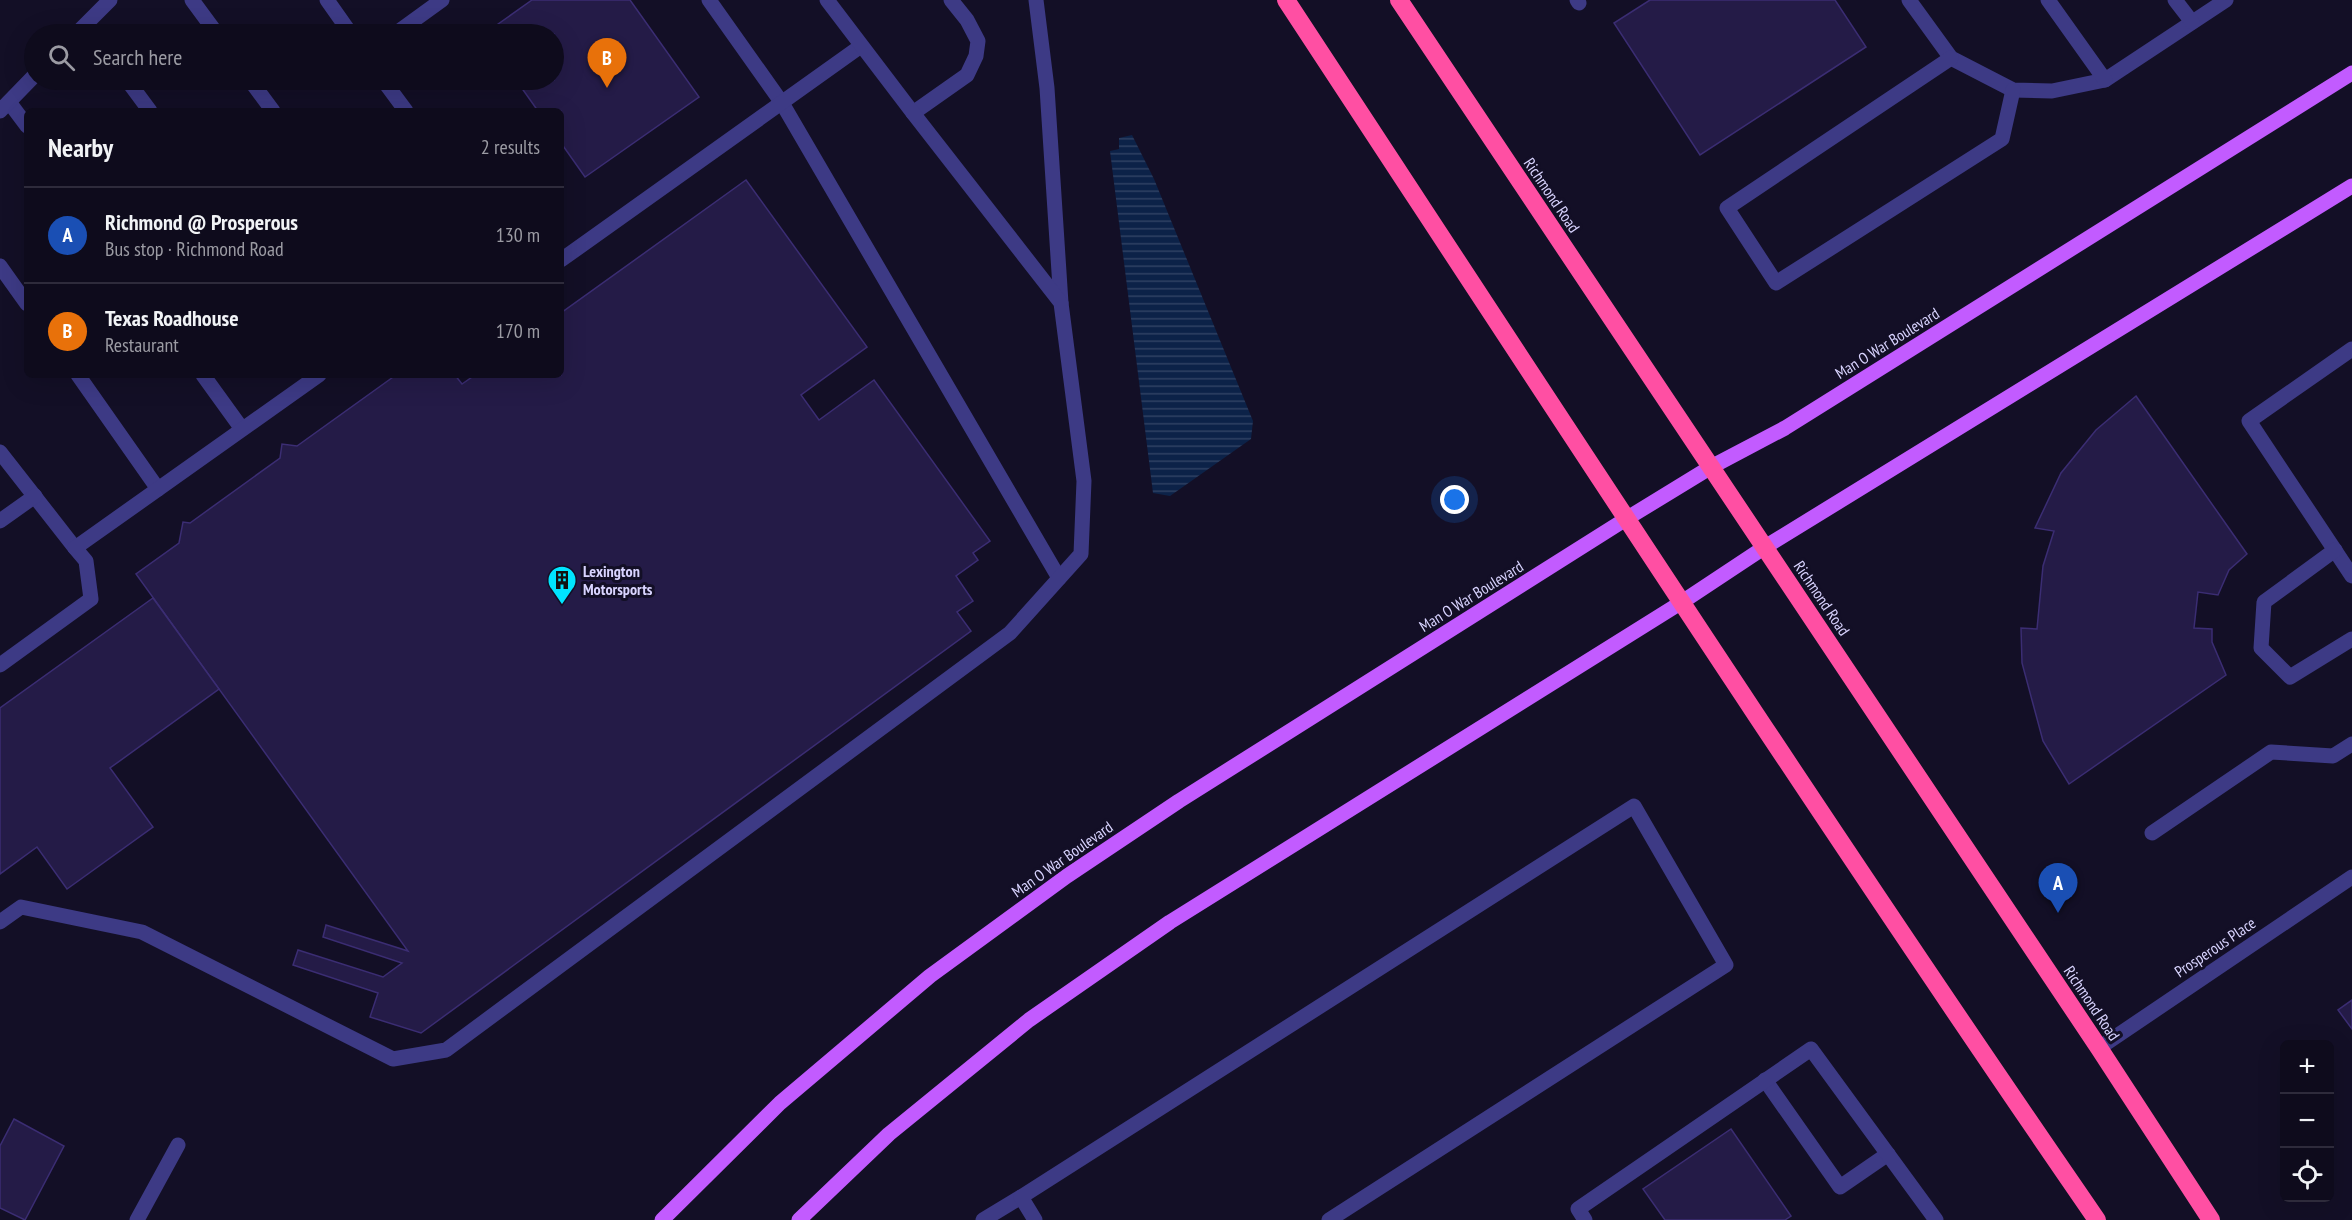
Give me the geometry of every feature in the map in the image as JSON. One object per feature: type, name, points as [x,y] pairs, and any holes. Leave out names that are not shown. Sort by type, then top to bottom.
[{"type":"highway","points":[[1286,0],[1626,519],[1998,1076],[2097,1220]]},
{"type":"highway","name":"Richmond Road","points":[[1399,0],[2099,1048],[2211,1220]]},
{"type":"main road","name":"Man O War Boulevard","points":[[662,1220],[780,1103],[930,976],[1067,876],[1179,801],[1626,519],[1711,467],[1785,428],[2352,73]]},
{"type":"main road","points":[[799,1220],[889,1134],[1029,1020],[1180,915],[1682,602],[1765,547],[2352,186]]},
{"type":"street","points":[[91,24],[110,0]]},
{"type":"street","points":[[192,0],[210,24]]},
{"type":"street","points":[[327,0],[344,24]]},
{"type":"street","points":[[409,24],[442,0]]},
{"type":"street","points":[[709,0],[782,103],[1059,578]]},
{"type":"street","points":[[827,0],[1061,303]]},
{"type":"street","points":[[913,113],[967,75],[976,56],[978,41],[967,20],[951,0]]},
{"type":"street","points":[[0,922],[21,907],[142,932],[393,1059],[446,1050],[1010,633],[1081,554],[1084,482],[1061,303],[1047,88],[1036,0]]},
{"type":"street","points":[[1909,0],[1951,58],[2013,90],[2052,91],[2105,80],[2226,0]]},
{"type":"street","points":[[2048,0],[2105,80]]},
{"type":"street","points":[[2175,0],[2192,22]]},
{"type":"street","points":[[564,258],[861,46]]},
{"type":"street","points":[[1951,58],[1727,208],[1776,283],[2002,139],[2013,90]]},
{"type":"street","points":[[24,86],[5,106],[24,123]]},
{"type":"street","points":[[134,90],[148,108]]},
{"type":"street","points":[[257,90],[271,108]]},
{"type":"street","points":[[390,90],[404,108]]},
{"type":"street","points":[[0,266],[24,300]]},
{"type":"street","points":[[2349,356],[2249,421],[2352,576]]},
{"type":"street","points":[[80,378],[159,489]]},
{"type":"street","points":[[205,378],[242,429]]},
{"type":"street","points":[[75,548],[315,378]]},
{"type":"street","points":[[0,452],[86,561],[91,599],[0,665]]},
{"type":"street","points":[[0,521],[35,496]]},
{"type":"street","points":[[2335,550],[2264,602],[2261,648],[2290,677],[2352,639]]},
{"type":"street","points":[[2152,833],[2271,752],[2333,756],[2352,744]]},
{"type":"street","points":[[983,1220],[1634,806],[1726,965],[1336,1218]]},
{"type":"street","name":"Prosperous Place","points":[[2099,1048],[2352,877]]},
{"type":"street","points":[[1585,1220],[1578,1209],[1811,1048],[1936,1220]]},
{"type":"street","points":[[1765,1080],[1840,1187],[1888,1154]]},
{"type":"street","points":[[137,1220],[178,1145]]},
{"type":"street","points":[[1021,1197],[1035,1220]]},
{"type":"water","points":[[1132,135],[1154,179],[1253,421],[1251,439],[1170,496],[1153,493],[1110,151],[1119,149],[1119,138]]},
{"type":"building","points":[[532,0],[630,0],[699,97],[585,177],[564,147],[564,108],[536,108],[523,90],[564,90],[564,24],[498,24]]},
{"type":"building","points":[[1650,0],[1835,0],[1866,47],[1700,155],[1614,23]]},
{"type":"building","name":"Lexington Motorsports","points":[[746,180],[867,347],[801,395],[819,420],[874,380],[990,541],[973,553],[978,560],[956,576],[973,601],[957,612],[971,631],[421,1033],[370,1017],[378,993],[293,965],[298,950],[383,977],[402,963],[323,937],[326,925],[408,951],[136,574],[179,543],[183,522],[190,523],[280,458],[282,444],[297,446],[392,378],[457,378],[462,384],[471,378],[564,378],[564,311]]},
{"type":"building","points":[[2136,396],[2247,554],[2229,570],[2218,595],[2198,592],[2194,628],[2212,629],[2212,642],[2226,675],[2069,784],[2043,741],[2022,663],[2021,628],[2037,629],[2043,566],[2054,531],[2035,528],[2061,473],[2096,430]]},
{"type":"building","points":[[153,598],[219,689],[110,768],[153,827],[67,889],[37,847],[0,874],[0,708]]},
{"type":"building","points":[[2352,1000],[2352,1029],[2338,1010]]},
{"type":"building","points":[[14,1119],[64,1146],[25,1220],[0,1208],[0,1146]]},
{"type":"building","points":[[1731,1129],[1791,1216],[1785,1220],[1665,1220],[1643,1189]]},
{"type":"place","name":"Texas Roadhouse","points":[[607,88]]},
{"type":"place","name":"Lexington Motorsports","points":[[562,606]]},
{"type":"place","name":"Richmond @ Prosperous","points":[[2058,913]]}]
